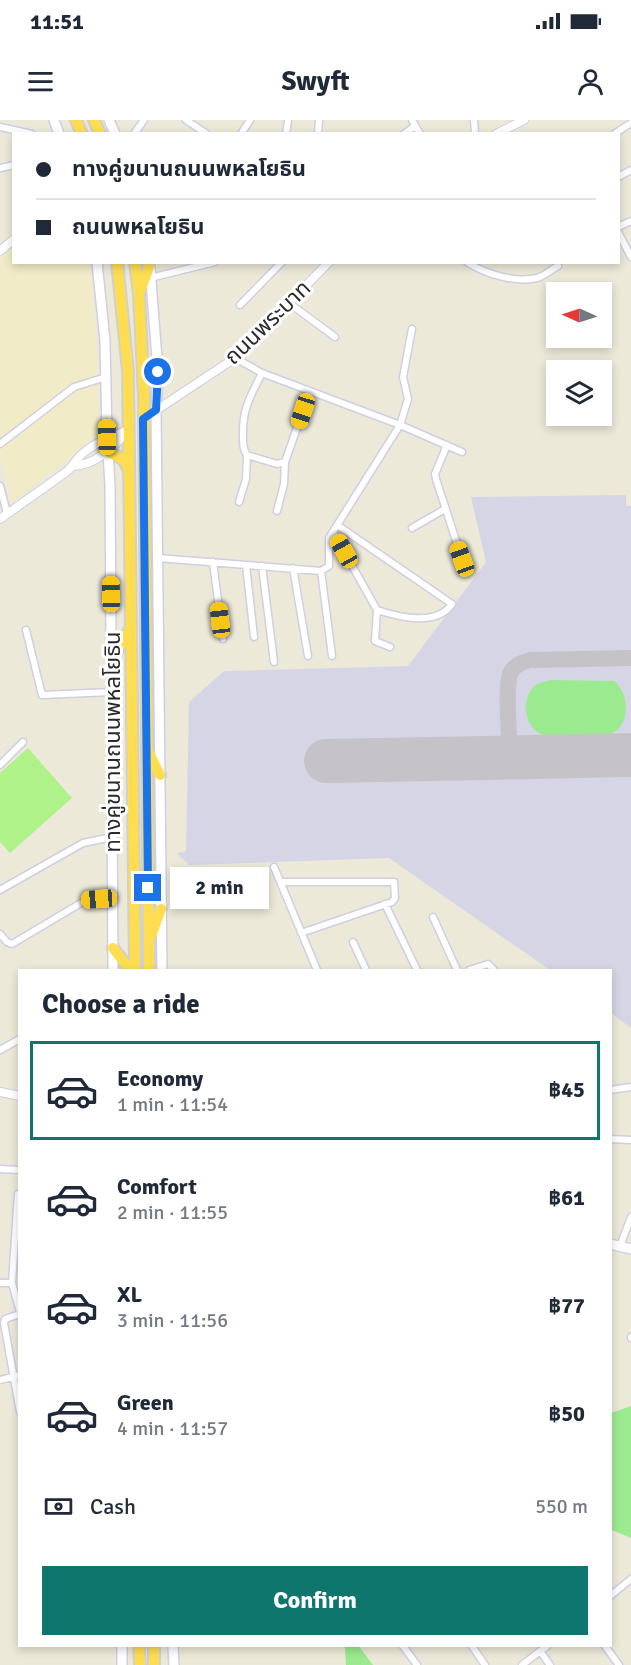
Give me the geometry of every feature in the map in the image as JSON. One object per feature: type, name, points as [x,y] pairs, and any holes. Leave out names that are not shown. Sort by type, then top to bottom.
[{"type":"highway","points":[[117,264],[128,371],[135,969]]},
{"type":"highway","points":[[135,264],[143,351],[149,969]]},
{"type":"highway","points":[[139,293],[150,269]]},
{"type":"highway","points":[[129,430],[143,419]]},
{"type":"highway","points":[[109,452],[124,460],[129,471]]},
{"type":"highway","points":[[112,660],[131,627]]},
{"type":"highway","points":[[147,748],[160,775]]},
{"type":"highway","points":[[149,942],[161,909]]},
{"type":"highway","points":[[113,948],[129,969]]},
{"type":"highway","points":[[139,1647],[140,1665]]},
{"type":"highway","points":[[154,1647],[154,1665]]},
{"type":"main road","name":"ทางคู่ขนานถนนพหลโยธิน","points":[[97,264],[101,288],[109,452],[113,969]]},
{"type":"main road","name":"ทางคู่ขนานถนนพหลโยธิน","points":[[150,269],[158,372],[156,410],[162,969]]},
{"type":"main road","points":[[615,1245],[631,1249]]},
{"type":"main road","points":[[122,1647],[122,1665]]},
{"type":"main road","points":[[173,1647],[174,1665]]},
{"type":"street","points":[[186,120],[204,132]]},
{"type":"street","points":[[512,127],[524,120]]},
{"type":"street","points":[[617,132],[631,123]]},
{"type":"street","points":[[0,127],[23,132]]},
{"type":"street","points":[[0,251],[12,241]]},
{"type":"street","points":[[621,244],[631,257]]},
{"type":"street","points":[[150,269],[197,264]]},
{"type":"street","points":[[240,305],[280,264]]},
{"type":"street","name":"ถนนพระบาท","points":[[143,419],[235,358],[326,264]]},
{"type":"street","points":[[469,264],[513,278],[538,278],[558,266]]},
{"type":"street","points":[[289,303],[335,337]]},
{"type":"street","points":[[158,558],[321,571],[329,566],[329,538],[400,425],[408,399],[403,377],[412,329]]},
{"type":"street","points":[[235,358],[262,373],[400,425],[462,452]]},
{"type":"street","points":[[239,502],[246,479],[244,410],[262,373]]},
{"type":"street","points":[[0,444],[74,387],[106,377]]},
{"type":"street","points":[[278,511],[284,484],[285,462],[310,391]]},
{"type":"street","points":[[0,486],[4,516],[74,466],[80,456],[107,437],[129,430]]},
{"type":"street","points":[[74,466],[84,466],[109,452],[129,430]]},
{"type":"street","points":[[447,445],[435,474],[462,559]]},
{"type":"street","points":[[247,455],[277,464],[285,462]]},
{"type":"street","points":[[412,528],[445,509]]},
{"type":"street","points":[[337,525],[453,604],[446,611],[426,618],[401,617],[377,610]]},
{"type":"street","points":[[333,532],[377,610],[375,641],[390,646]]},
{"type":"street","points":[[213,562],[223,639]]},
{"type":"street","points":[[246,565],[254,637]]},
{"type":"street","points":[[262,566],[274,662]]},
{"type":"street","points":[[293,568],[308,656]]},
{"type":"street","points":[[321,571],[332,656]]},
{"type":"street","points":[[27,630],[42,695],[111,692]]},
{"type":"street","points":[[0,765],[23,742]]},
{"type":"street","points":[[0,890],[83,843],[112,837]]},
{"type":"street","points":[[274,867],[317,969]]},
{"type":"street","points":[[281,882],[392,881],[395,884],[394,900],[301,933]]},
{"type":"street","points":[[0,934],[12,944],[86,900],[113,898]]},
{"type":"street","points":[[385,904],[417,969]]},
{"type":"street","points":[[433,917],[458,969]]},
{"type":"street","points":[[353,942],[366,969]]},
{"type":"street","points":[[472,969],[488,964],[493,969]]},
{"type":"street","points":[[0,1050],[18,1040]]},
{"type":"street","points":[[612,1090],[631,1087]]},
{"type":"street","points":[[0,1092],[18,1096]]},
{"type":"street","points":[[612,1139],[631,1140]]},
{"type":"street","points":[[0,1169],[18,1170]]},
{"type":"street","points":[[18,1194],[12,1283],[18,1306]]},
{"type":"street","points":[[615,1245],[631,1217]]},
{"type":"street","points":[[0,1283],[12,1283]]},
{"type":"street","points":[[18,1314],[4,1319],[18,1394]]},
{"type":"street","points":[[0,1380],[16,1376]]},
{"type":"street","points":[[612,1595],[630,1582]]},
{"type":"street","points":[[404,1647],[417,1665]]},
{"type":"street","points":[[473,1647],[485,1665]]},
{"type":"street","points":[[522,1665],[546,1647]]},
{"type":"street","points":[[606,1647],[619,1665]]},
{"type":"street","points":[[540,1651],[550,1665]]},
{"type":"shaded area","points":[[12,248],[12,264],[89,264],[96,334],[100,436],[12,501],[0,453],[0,259]]},
{"type":"shaded area","points":[[626,495],[626,506],[631,506],[631,1028],[612,1014],[612,969],[549,969],[389,858],[189,865],[177,853],[186,851],[189,702],[224,671],[408,666],[486,562],[471,497]]},
{"type":"green space","points":[[551,680],[614,681],[620,687],[626,702],[626,711],[621,726],[615,732],[607,735],[555,736],[536,731],[527,715],[528,695],[535,686]]},
{"type":"green space","points":[[28,748],[72,798],[10,853],[0,842],[0,773]]},
{"type":"green space","points":[[631,1406],[631,1538],[612,1530],[612,1413]]},
{"type":"green space","points":[[345,1647],[360,1647],[373,1665],[346,1665]]},
{"type":"taxiway","points":[[510,758],[508,689],[511,672],[517,666],[530,660],[631,658]]},
{"type":"runway","points":[[326,761],[631,755]]},
{"type":"route","points":[[148,888],[143,419],[156,410],[158,372]]}]
